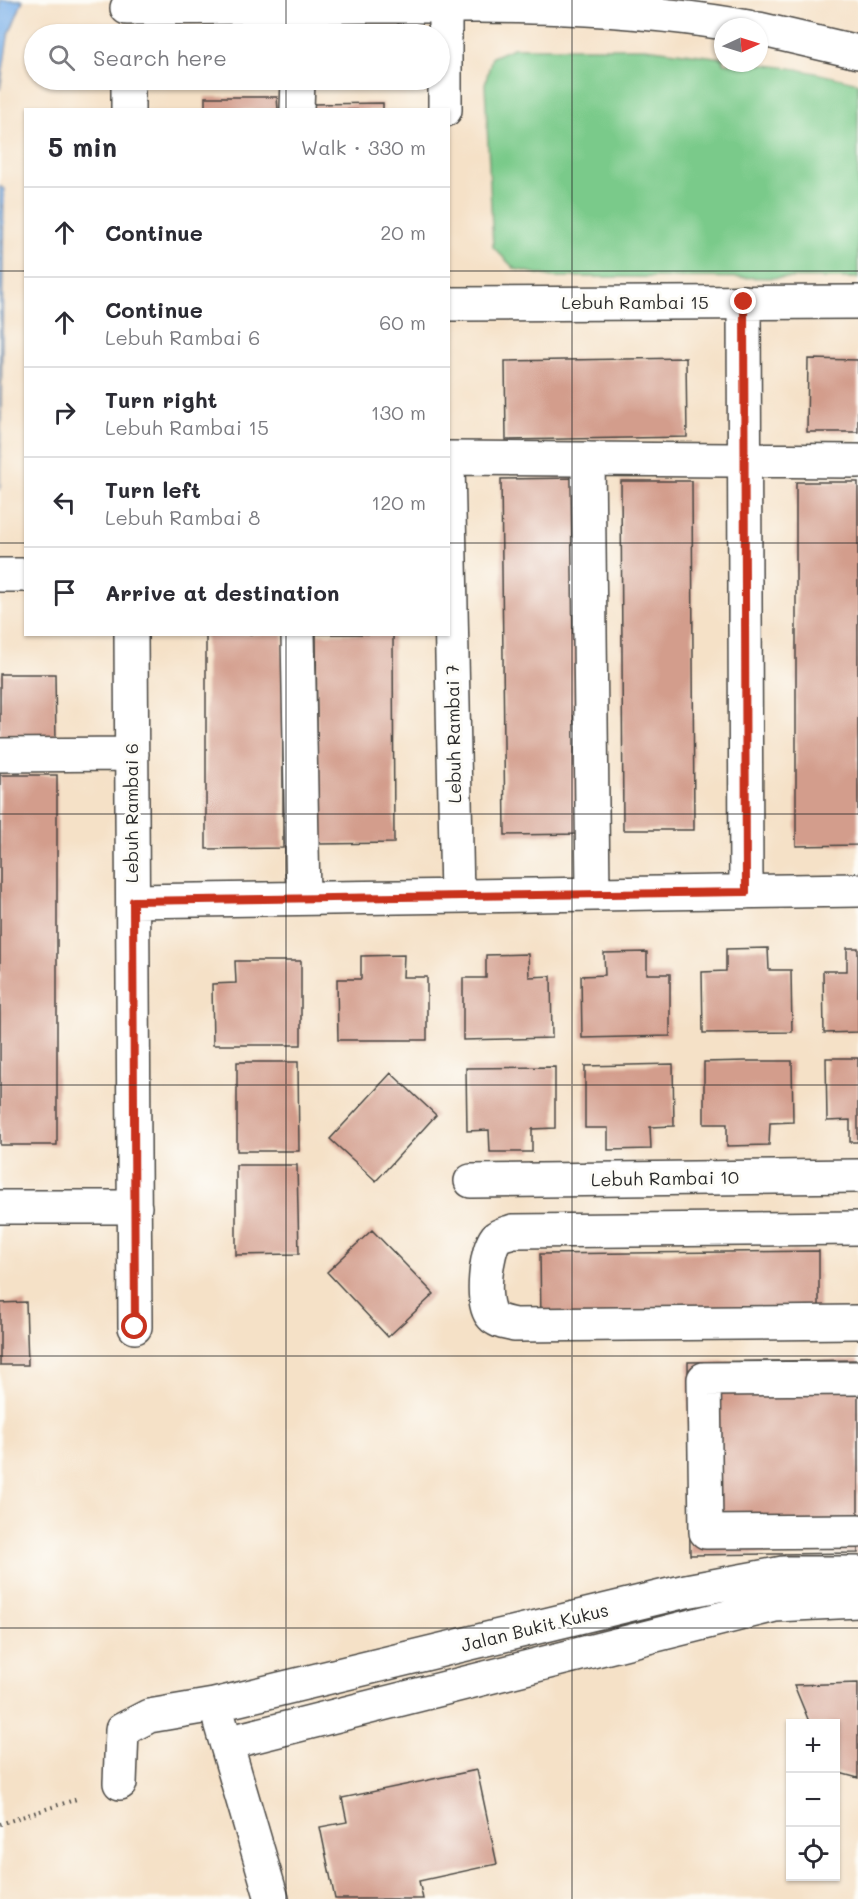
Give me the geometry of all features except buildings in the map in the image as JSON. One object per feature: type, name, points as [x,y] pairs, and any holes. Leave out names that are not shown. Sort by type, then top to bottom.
[{"type":"street","points":[[445,6],[445,24]]},
{"type":"street","points":[[127,14],[298,21],[445,6],[600,9],[683,16],[714,21]]},
{"type":"street","points":[[768,31],[858,52]]},
{"type":"street","points":[[128,90],[128,108]]},
{"type":"street","points":[[297,108],[298,90]]},
{"type":"street","points":[[445,90],[445,108]]},
{"type":"street","points":[[744,302],[746,892]]},
{"type":"street","name":"Lebuh Rambai 15","points":[[450,304],[858,302]]},
{"type":"street","points":[[450,458],[858,461]]},
{"type":"street","points":[[588,459],[593,894]]},
{"type":"street","name":"Lebuh Rambai 7","points":[[450,560],[457,896]]},
{"type":"street","points":[[0,575],[24,575]]},
{"type":"street","name":"Lebuh Rambai 6","points":[[131,636],[135,1327]]},
{"type":"street","points":[[298,636],[303,898]]},
{"type":"street","points":[[0,755],[132,754]]},
{"type":"street","points":[[133,901],[858,890]]},
{"type":"street","name":"Lebuh Rambai 10","points":[[471,1181],[858,1176]]},
{"type":"street","points":[[0,1208],[135,1207]]},
{"type":"street","points":[[858,1228],[513,1231],[498,1236],[490,1248],[487,1260],[487,1307],[492,1316],[514,1325],[858,1322]]},
{"type":"street","points":[[858,1378],[704,1379],[706,1532],[858,1531]]},
{"type":"street","name":"Jalan Bukit Kukus","points":[[120,1783],[122,1730],[149,1716],[214,1705],[686,1591],[783,1574],[858,1572]]},
{"type":"street","name":"Jalan Bukit Kukus","points":[[227,1743],[775,1605],[858,1601]]},
{"type":"street","points":[[214,1705],[272,1899]]},
{"type":"path","points":[[0,1824],[77,1799]]},
{"type":"green space","points":[[513,48],[645,48],[714,57],[714,72],[768,72],[768,65],[823,74],[858,83],[858,278],[552,277],[515,269],[493,247],[485,84],[492,57]]},
{"type":"water","points":[[0,0],[23,0],[8,37],[0,90]]},
{"type":"water","points":[[0,186],[4,189],[0,491]]},
{"type":"route","points":[[135,1327],[133,901],[746,892],[744,302]]}]
